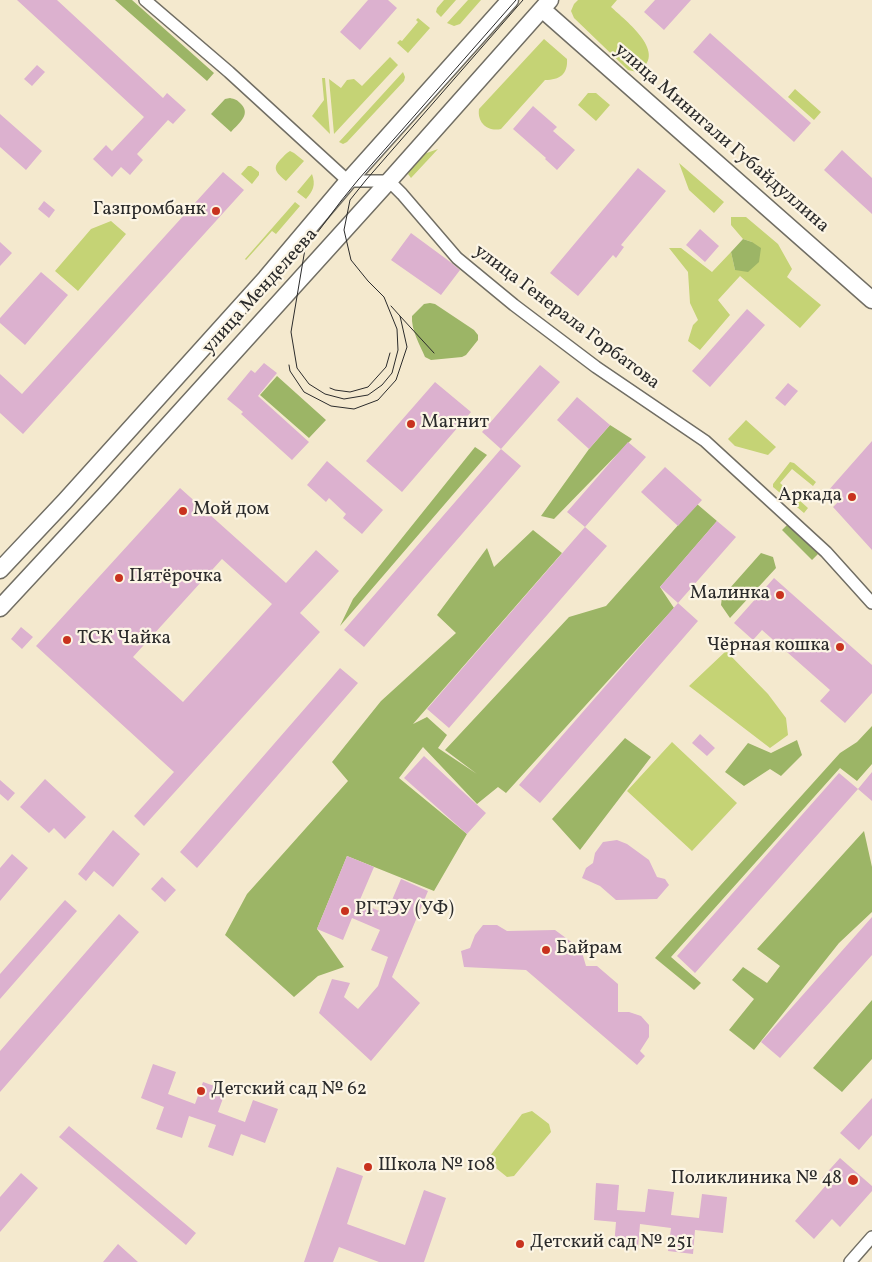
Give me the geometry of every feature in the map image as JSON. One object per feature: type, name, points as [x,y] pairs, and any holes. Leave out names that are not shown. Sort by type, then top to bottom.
[{"type":"main road","name":"улица Менделеева","points":[[0,570],[65,501],[266,278],[348,181],[510,0]]},
{"type":"main road","name":"улица Менделеева","points":[[0,608],[104,496],[546,5]]},
{"type":"main road","name":"улица Минигали Губайдуллина","points":[[546,5],[872,300]]},
{"type":"street","points":[[145,0],[229,72],[348,181],[389,181]]},
{"type":"street","name":"улица Генерала Горбатова","points":[[389,181],[457,258],[514,306],[596,367],[705,441],[826,552],[872,603]]},
{"type":"street","points":[[850,1262],[872,1237]]},
{"type":"green space","points":[[115,0],[132,0],[214,73],[207,81]]},
{"type":"green space","points":[[444,0],[456,0],[441,17],[436,12]]},
{"type":"green space","points":[[468,0],[481,0],[460,24],[454,26],[447,23]]},
{"type":"green space","points":[[578,0],[617,0],[611,7],[642,38],[649,56],[646,65],[637,72],[628,70],[574,18],[571,11]]},
{"type":"green space","points":[[418,18],[430,28],[408,53],[397,43],[400,40],[402,41],[418,22],[416,20]]},
{"type":"green space","points":[[544,39],[567,59],[566,69],[559,77],[545,80],[501,129],[488,128],[480,118],[479,109]]},
{"type":"green space","points":[[390,57],[398,65],[334,134],[329,79],[341,88],[347,80],[354,79],[362,86]]},
{"type":"green space","points":[[403,72],[404,81],[347,142],[343,144],[339,142]]},
{"type":"green space","points":[[322,78],[325,78],[330,134],[312,116],[324,100]]},
{"type":"green space","points":[[795,89],[821,112],[814,120],[788,97]]},
{"type":"green space","points":[[588,93],[596,93],[610,105],[596,121],[578,105]]},
{"type":"green space","points":[[230,98],[239,102],[245,111],[241,122],[231,132],[211,114],[225,99]]},
{"type":"green space","points":[[438,149],[411,178],[408,174],[409,172],[424,154]]},
{"type":"green space","points":[[290,151],[304,161],[286,181],[278,174],[276,166]]},
{"type":"green space","points":[[679,163],[724,202],[714,213],[689,190]]},
{"type":"green space","points":[[248,166],[259,172],[259,175],[252,184],[241,174]]},
{"type":"green space","points":[[312,174],[313,188],[306,199],[297,192]]},
{"type":"green space","points":[[295,202],[300,206],[276,234],[272,231],[246,260],[245,259]]},
{"type":"green space","points":[[731,217],[746,217],[778,244],[792,269],[787,277],[821,305],[800,328],[740,276],[718,300],[730,315],[700,350],[688,341],[693,325],[698,320],[690,303],[688,272],[669,248],[681,248],[712,272],[731,252],[735,270],[752,242],[743,239],[731,225]]},
{"type":"green space","points":[[111,221],[126,234],[78,291],[55,271],[91,229]]},
{"type":"green space","points":[[743,239],[761,248],[759,262],[748,272],[735,270],[731,252]]},
{"type":"green space","points":[[424,304],[435,304],[474,330],[478,335],[478,340],[466,355],[431,360],[425,357],[414,332],[412,316]]},
{"type":"green space","points":[[277,376],[326,420],[309,438],[260,395]]},
{"type":"green space","points":[[746,420],[776,447],[768,455],[735,446],[728,439]]},
{"type":"green space","points":[[610,425],[632,439],[554,519],[541,516],[589,449]]},
{"type":"green space","points":[[475,447],[487,455],[340,626],[353,599]]},
{"type":"green space","points":[[790,462],[794,463],[816,482],[813,486],[792,469],[780,483],[808,508],[804,513],[773,487],[773,484]]},
{"type":"green space","points":[[697,504],[717,521],[660,587],[674,608],[506,793],[498,787],[477,804],[423,747],[399,778],[467,834],[434,891],[347,856],[317,929],[344,967],[318,976],[294,997],[225,935],[247,894],[348,781],[332,762],[381,701],[456,633],[437,615],[487,548],[494,567],[533,530],[562,553],[413,724],[427,717],[447,735],[438,748],[477,774],[445,750],[569,617],[606,606]]},
{"type":"green space","points":[[788,524],[818,554],[812,560],[782,530]]},
{"type":"green space","points":[[761,553],[773,557],[776,568],[730,618],[721,605],[722,597]]},
{"type":"green space","points":[[726,651],[768,694],[786,718],[788,735],[770,748],[689,686]]},
{"type":"green space","points":[[872,726],[872,764],[857,781],[840,768],[671,957],[701,983],[694,990],[655,958],[840,753],[857,742]]},
{"type":"green space","points":[[625,738],[651,757],[580,850],[552,819]]},
{"type":"green space","points":[[797,740],[802,755],[781,776],[770,769],[744,786],[725,772],[748,743],[771,753]]},
{"type":"green space","points":[[672,742],[737,803],[692,851],[627,791]]},
{"type":"green space","points":[[864,831],[872,867],[872,912],[839,943],[754,1050],[729,1030],[754,999],[732,980],[743,967],[767,983],[780,966],[757,949]]},
{"type":"green space","points":[[872,1000],[872,1059],[842,1092],[813,1068]]},
{"type":"green space","points":[[532,1111],[549,1124],[551,1132],[514,1176],[507,1177],[491,1164],[490,1156],[522,1114]]},
{"type":"building","points":[[17,0],[57,0],[163,98],[167,93],[186,110],[173,124],[168,120],[137,154],[143,160],[130,175],[121,167],[112,177],[93,159],[106,145],[112,151],[144,117]]},
{"type":"building","points":[[368,0],[388,0],[397,8],[360,50],[340,32]]},
{"type":"building","points":[[655,0],[691,0],[664,30],[644,12]]},
{"type":"building","points":[[710,33],[811,123],[794,142],[693,52]]},
{"type":"building","points":[[37,65],[45,72],[32,86],[24,79]]},
{"type":"building","points":[[533,106],[557,127],[553,131],[575,150],[557,170],[513,129]]},
{"type":"building","points":[[0,114],[42,151],[26,170],[0,147]]},
{"type":"building","points":[[842,150],[872,178],[872,214],[824,170]]},
{"type":"building","points":[[638,168],[666,191],[621,245],[624,247],[616,258],[613,255],[578,296],[550,273]]},
{"type":"building","points":[[223,172],[244,190],[23,434],[0,413],[0,374],[22,394]]},
{"type":"building","points":[[44,201],[55,210],[49,218],[38,209]]},
{"type":"building","points":[[700,229],[719,246],[705,262],[686,245]]},
{"type":"building","points":[[411,233],[460,270],[441,295],[391,260]]},
{"type":"building","points":[[0,242],[12,253],[0,266]]},
{"type":"building","points":[[41,272],[68,295],[25,345],[0,323],[0,318]]},
{"type":"building","points":[[747,309],[765,325],[710,387],[692,371]]},
{"type":"building","points":[[264,363],[277,373],[258,396],[309,442],[292,460],[227,399],[251,370],[255,373]]},
{"type":"building","points":[[540,365],[560,382],[501,449],[482,432]]},
{"type":"building","points":[[435,382],[471,412],[402,492],[366,461]]},
{"type":"building","points":[[788,383],[798,391],[785,406],[775,398]]},
{"type":"building","points":[[577,397],[610,425],[589,449],[557,420]]},
{"type":"building","name":"Аркада","points":[[872,441],[872,550],[833,507],[838,502],[827,492]]},
{"type":"building","points":[[628,442],[646,457],[585,527],[567,512]]},
{"type":"building","points":[[501,449],[521,466],[364,647],[344,630]]},
{"type":"building","points":[[327,461],[383,510],[362,534],[343,518],[346,514],[329,498],[326,502],[307,485]]},
{"type":"building","points":[[665,467],[702,500],[678,526],[641,492]]},
{"type":"building","points":[[180,488],[286,583],[316,550],[339,571],[300,613],[320,632],[144,826],[134,816],[174,772],[36,646]],"holes":[[[222,559],[272,604],[183,702],[133,657]]]},
{"type":"building","points":[[717,521],[736,537],[678,603],[660,587]]},
{"type":"building","points":[[585,527],[607,546],[449,728],[427,709]]},
{"type":"building","points":[[774,578],[872,665],[872,693],[845,723],[820,701],[830,690],[762,630],[753,640],[734,623]]},
{"type":"building","points":[[678,603],[698,621],[540,803],[519,785]]},
{"type":"building","points":[[21,627],[33,637],[22,649],[11,639]]},
{"type":"building","points":[[340,668],[358,683],[197,868],[180,852]]},
{"type":"building","points":[[700,734],[715,748],[707,756],[692,743]]},
{"type":"building","points":[[424,756],[486,813],[467,834],[404,778]]},
{"type":"building","points":[[872,772],[872,801],[858,789]]},
{"type":"building","points":[[839,773],[858,789],[695,973],[677,956]]},
{"type":"building","points":[[45,779],[86,817],[65,839],[54,828],[49,833],[20,807]]},
{"type":"building","points":[[0,780],[15,793],[8,801],[0,794]]},
{"type":"building","points":[[113,830],[140,854],[113,887],[94,871],[86,881],[78,874]]},
{"type":"building","points":[[617,840],[627,844],[649,860],[657,877],[665,879],[669,885],[657,899],[616,900],[600,886],[582,878],[586,868],[593,863],[595,853],[603,842]]},
{"type":"building","points":[[12,854],[28,868],[0,901],[0,868]]},
{"type":"building","points":[[347,856],[374,867],[359,902],[386,914],[401,879],[428,891],[392,977],[420,1003],[371,1061],[319,1013],[332,979],[350,983],[344,997],[358,1009],[378,986],[388,957],[371,950],[380,930],[352,918],[343,940],[317,929]]},
{"type":"building","points":[[162,877],[176,890],[165,902],[151,889]]},
{"type":"building","points":[[65,900],[77,911],[0,999],[0,974]]},
{"type":"building","points":[[119,914],[139,932],[0,1092],[0,1051]]},
{"type":"building","points":[[872,917],[872,955],[780,1058],[761,1042]]},
{"type":"building","points":[[483,925],[497,925],[507,931],[555,930],[581,949],[586,966],[597,966],[618,984],[618,1012],[629,1012],[641,1016],[649,1025],[649,1037],[640,1051],[645,1056],[637,1065],[526,970],[464,967],[461,951],[470,948],[475,935]]},
{"type":"building","points":[[153,1064],[176,1072],[168,1094],[195,1104],[203,1082],[226,1090],[218,1112],[245,1122],[253,1100],[278,1109],[265,1143],[241,1134],[233,1156],[208,1147],[216,1125],[189,1116],[182,1138],[156,1129],[164,1107],[141,1098]]},
{"type":"building","points":[[872,1098],[872,1135],[859,1150],[840,1133]]},
{"type":"building","points":[[69,1126],[196,1233],[186,1245],[59,1137]]},
{"type":"building","points":[[840,1158],[872,1186],[872,1191],[840,1227],[832,1219],[814,1239],[795,1221],[828,1183],[822,1178]]},
{"type":"building","points":[[337,1167],[363,1176],[347,1224],[405,1245],[424,1190],[446,1198],[424,1262],[379,1262],[339,1247],[333,1262],[304,1262]]},
{"type":"building","points":[[21,1173],[38,1188],[0,1232],[0,1197]]},
{"type":"building","points":[[596,1183],[619,1185],[617,1210],[645,1212],[648,1189],[674,1192],[671,1215],[699,1218],[702,1194],[727,1197],[723,1233],[695,1230],[693,1254],[668,1251],[671,1228],[640,1224],[638,1248],[614,1246],[616,1222],[594,1220]]},
{"type":"building","points":[[118,1244],[138,1262],[103,1262]]},
{"type":"tram line","points":[[516,0],[358,180],[305,249],[291,332],[297,368],[309,384],[325,394],[344,399],[368,395],[382,385],[392,373],[398,350],[397,329],[384,297],[351,260],[344,230],[350,200],[523,0]]},
{"type":"tram line","points":[[289,365],[290,371],[304,392],[331,406],[354,409],[378,400],[396,380],[407,347],[400,316],[391,306]]},
{"type":"tram line","points":[[400,316],[434,353]]},
{"type":"tram line","points":[[330,388],[350,392],[368,387],[386,367],[390,353]]},
{"type":"place","name":"Газпромбанк","points":[[216,211]]},
{"type":"place","name":"Магнит","points":[[411,424]]},
{"type":"place","name":"Аркада","points":[[852,497]]},
{"type":"place","name":"Мой дом","points":[[183,511]]},
{"type":"place","name":"Пятёрочка","points":[[119,578]]},
{"type":"place","name":"Малинка","points":[[780,595]]},
{"type":"place","name":"ТСК Чайка","points":[[67,640]]},
{"type":"place","name":"Чёрная кошка","points":[[840,647]]},
{"type":"place","name":"РГТЭУ (УФ)","points":[[345,911]]},
{"type":"place","name":"Байрам","points":[[546,950]]},
{"type":"place","name":"Детский сад № 62","points":[[201,1091]]},
{"type":"place","name":"Школа № 108","points":[[368,1167]]},
{"type":"place","name":"Поликлиника № 48","points":[[853,1180]]},
{"type":"place","name":"Детский сад № 251","points":[[520,1244]]}]
